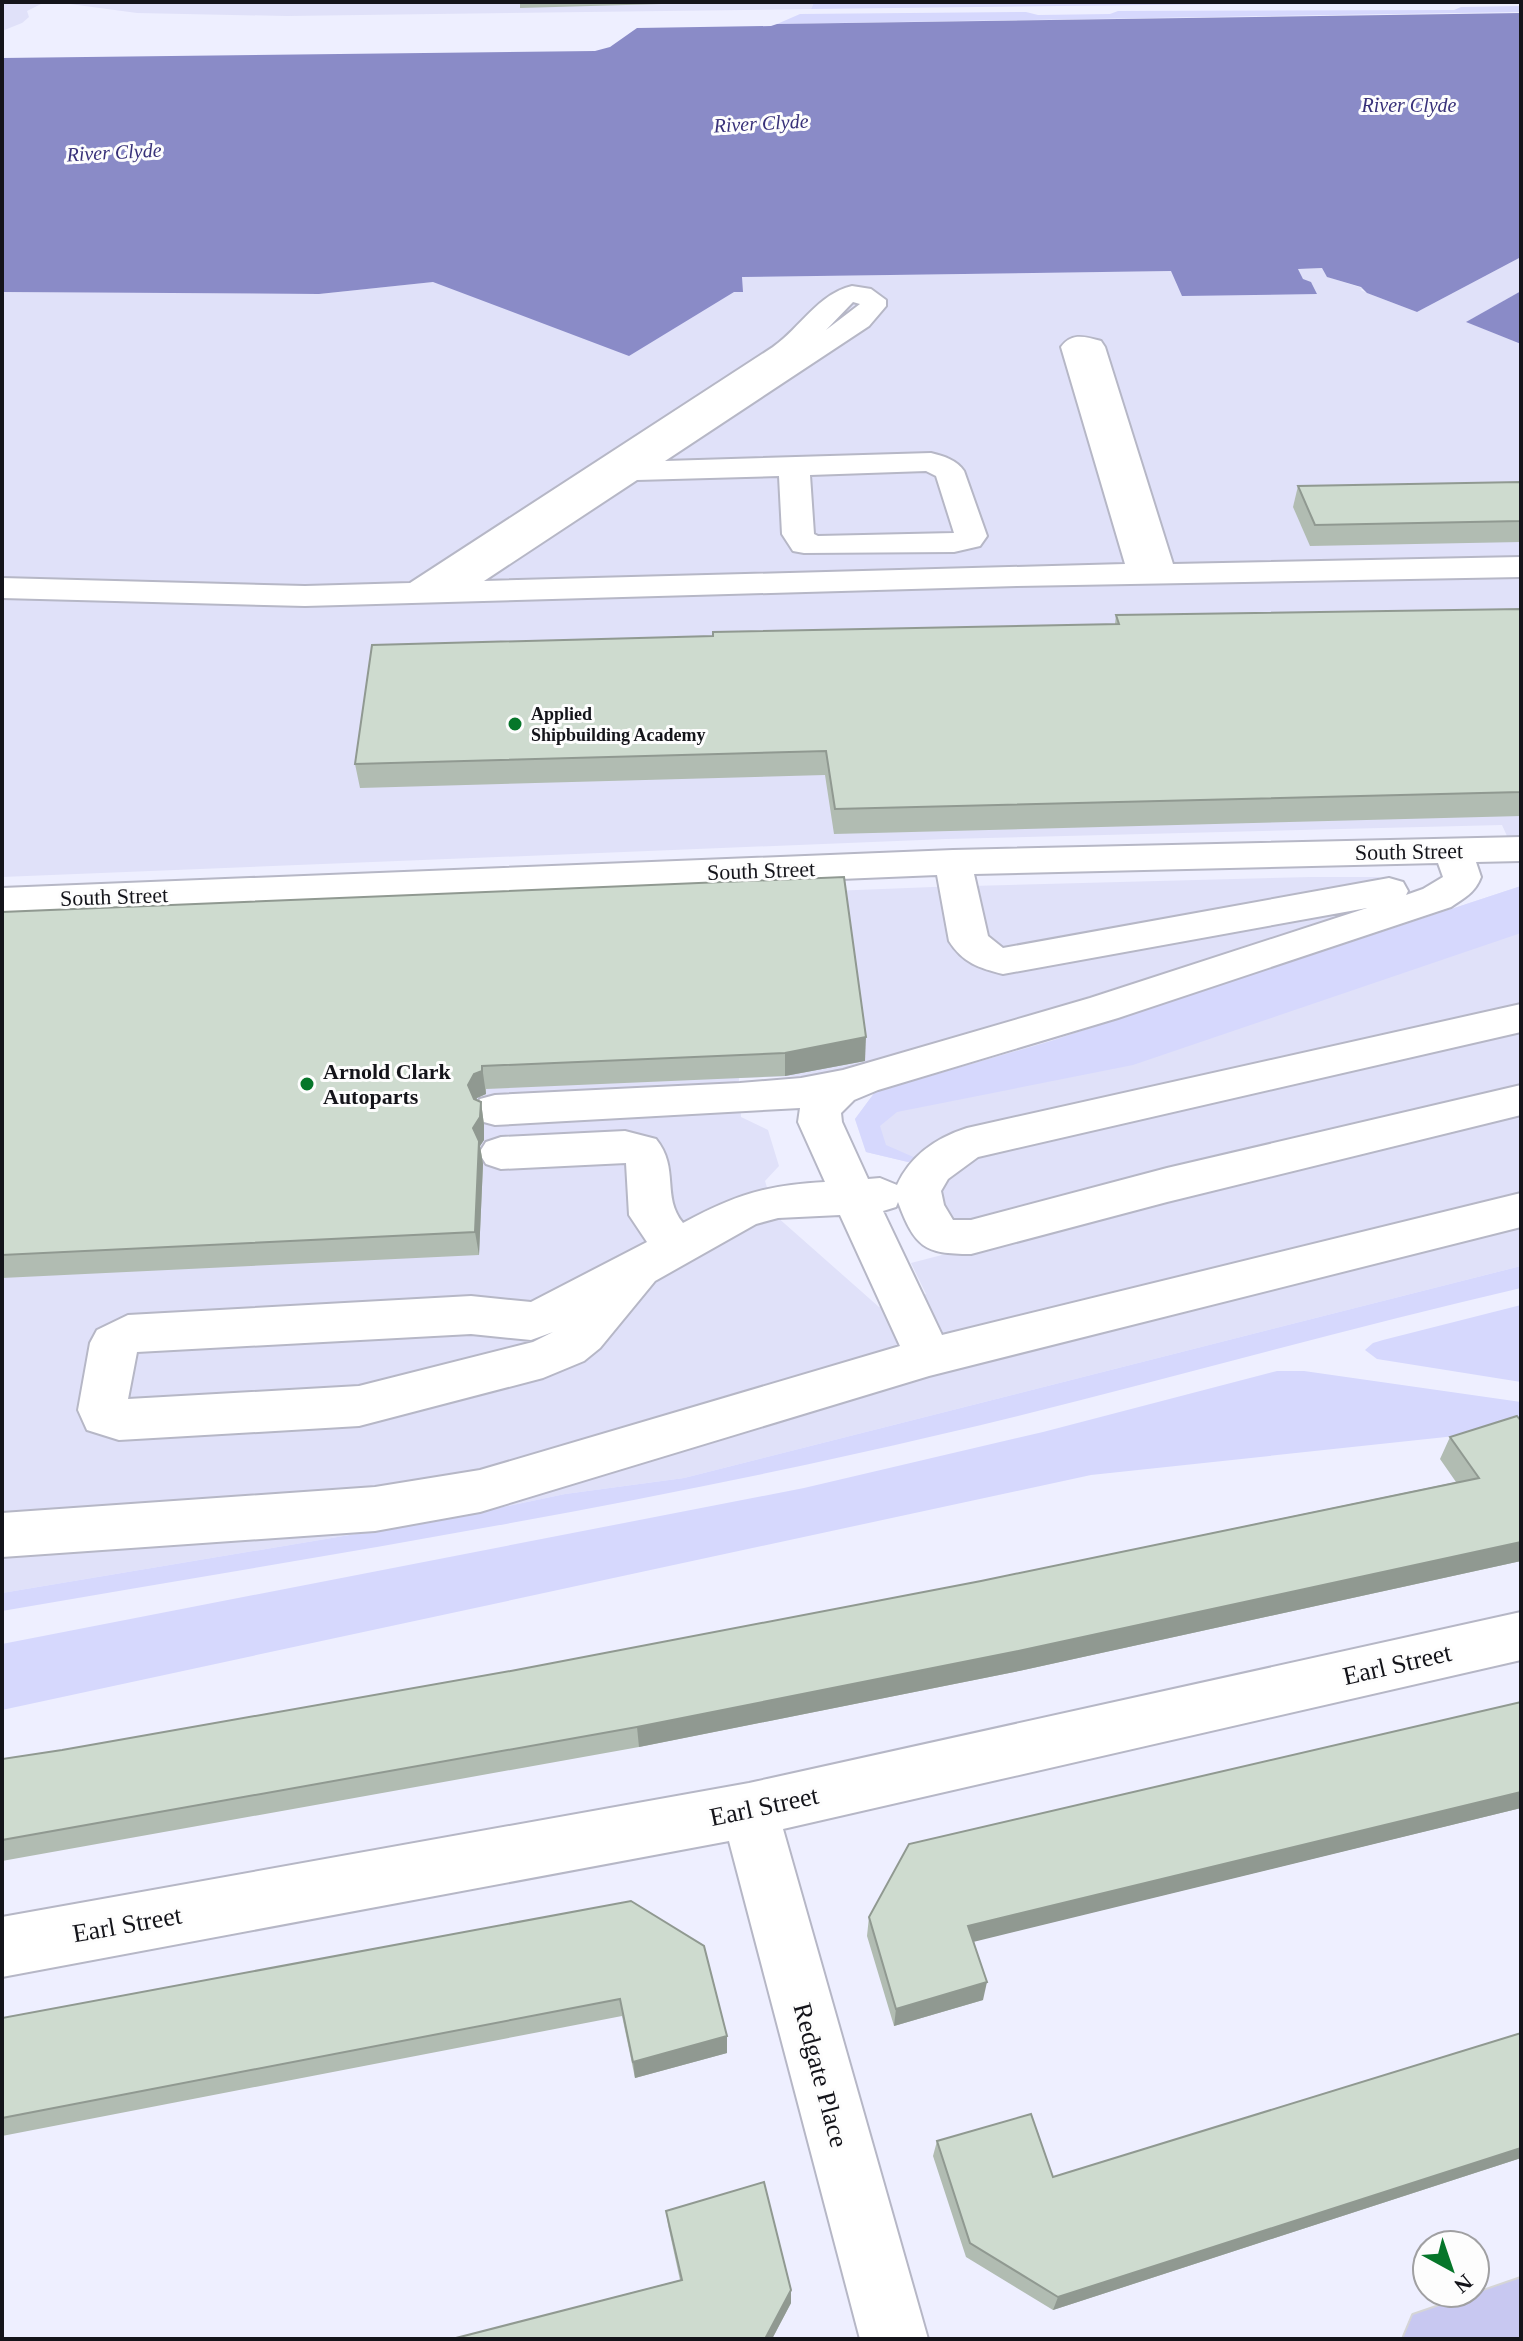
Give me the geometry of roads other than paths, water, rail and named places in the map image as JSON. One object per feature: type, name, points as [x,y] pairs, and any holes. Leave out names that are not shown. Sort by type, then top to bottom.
[{"type":"main road","points":[[1437,2339],[1521,2311]]},
{"type":"street","points":[[855,294],[873,300],[873,306],[859,320],[628,471],[431,593],[783,353],[806,336],[839,297],[855,294]]},
{"type":"street","points":[[1079,344],[1091,347],[1152,573],[1075,347],[1079,344]]},
{"type":"street","points":[[628,471],[794,468],[809,463],[939,463],[952,476],[971,536],[954,543],[804,544],[798,534],[794,468]]},
{"type":"street","points":[[2,588],[243,596],[1521,567]]},
{"type":"street","name":"South Street","points":[[2,901],[953,862],[1457,864],[1521,849]]},
{"type":"street","points":[[495,1110],[740,1098],[801,1093],[849,1084],[1104,1008],[1417,905],[1450,891],[1457,864],[1003,961],[985,956],[969,941],[953,862]]},
{"type":"street","points":[[1521,1018],[967,1144],[952,1151],[923,1177],[919,1193],[931,1224],[942,1237],[971,1237],[1167,1185],[1521,1100]]},
{"type":"street","points":[[849,1084],[822,1102],[818,1111],[820,1122],[929,1357]]},
{"type":"street","points":[[501,1153],[625,1147],[641,1150],[648,1159],[651,1215],[658,1257]]},
{"type":"street","points":[[658,1257],[567,1348],[543,1359],[409,1396],[359,1406],[119,1420],[104,1416],[102,1410],[114,1343],[128,1334],[471,1315],[531,1321],[561,1311],[658,1257],[741,1212],[759,1205],[787,1200],[919,1193]]},
{"type":"street","points":[[2,1535],[375,1509],[468,1493],[527,1479],[753,1407],[929,1357],[1521,1210]]},
{"type":"street","name":"Earl Street","points":[[2,1947],[749,1810],[1521,1636]]},
{"type":"street","name":"Redgate Place","points":[[749,1810],[894,2339]]},
{"type":"water","name":"River Clyde","points":[[1521,13],[1521,257],[1417,312],[1367,293],[1361,287],[1327,277],[1322,268],[1298,269],[1303,279],[1311,282],[1317,294],[1182,296],[1171,271],[742,277],[743,292],[734,292],[629,356],[433,282],[319,294],[2,292],[2,58],[595,51],[610,47],[637,28]]},
{"type":"water","points":[[1521,291],[1521,344],[1466,322]]},
{"type":"place","name":"Applied Shipbuilding Academy","points":[[515,724]]},
{"type":"place","name":"Arnold Clark Autoparts","points":[[307,1084]]}]
